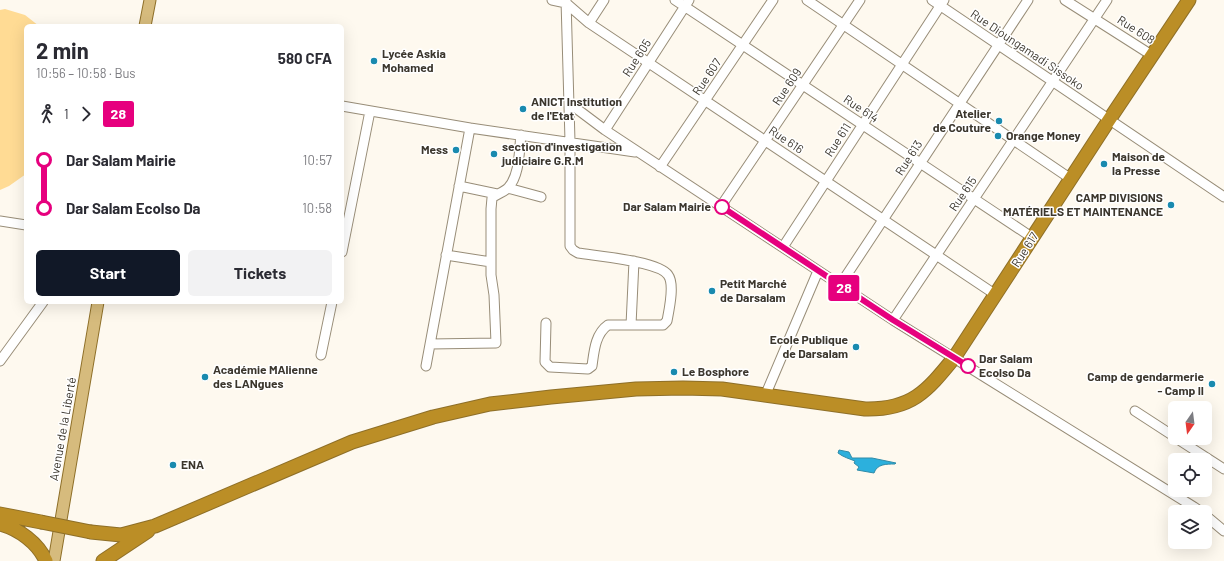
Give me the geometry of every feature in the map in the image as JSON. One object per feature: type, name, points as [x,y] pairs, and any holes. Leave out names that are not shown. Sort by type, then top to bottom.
[{"type":"highway","name":"Rue 617","points":[[155,526],[352,442],[433,417],[490,404],[636,389],[683,388],[722,389],[765,396],[880,409],[899,405],[915,398],[932,385],[954,358],[1109,120],[1153,56],[1188,0]]},
{"type":"highway","points":[[0,514],[91,532],[121,535],[155,526]]},
{"type":"highway","points":[[0,524],[16,530],[30,540],[42,551],[46,561]]},
{"type":"highway","points":[[103,561],[140,538],[155,526]]},
{"type":"main road","points":[[145,24],[148,0]]},
{"type":"main road","name":"Avenue de la Liberté","points":[[54,561],[98,304]]},
{"type":"street","points":[[546,323],[545,362],[547,365],[550,367],[588,368],[592,366],[595,345],[604,328],[608,325],[666,324],[671,283],[669,275],[663,270],[634,261],[578,253],[570,246],[570,141],[566,1],[552,0]]},
{"type":"street","points":[[589,23],[604,0]]},
{"type":"street","name":"Rue 614","points":[[674,0],[687,3],[803,85],[1033,238]]},
{"type":"street","name":"Rue 607","points":[[660,166],[773,0]]},
{"type":"street","points":[[807,0],[1071,179]]},
{"type":"street","name":"Rue 609","points":[[721,206],[860,0]]},
{"type":"street","name":"Rue Dioungamadi Sissoko","points":[[932,0],[942,3],[999,45],[1224,197]]},
{"type":"street","name":"Rue 613","points":[[840,285],[1028,0]]},
{"type":"street","name":"Rue 608","points":[[1066,0],[1153,56]]},
{"type":"street","name":"Rue 615","points":[[893,320],[1107,0]]},
{"type":"street","name":"Rue 616","points":[[566,1],[589,23],[996,294]]},
{"type":"street","name":"Rue 605","points":[[605,130],[687,3]]},
{"type":"street","name":"Rue 611","points":[[783,247],[942,3]]},
{"type":"street","points":[[569,104],[605,130],[893,320],[1192,505]]},
{"type":"street","points":[[344,106],[470,128],[570,141],[638,152]]},
{"type":"street","points":[[344,242],[370,111]]},
{"type":"street","points":[[426,366],[470,128]]},
{"type":"street","points":[[430,344],[496,343],[494,295],[491,275],[492,198],[496,194],[508,188],[514,180],[521,135]]},
{"type":"street","points":[[459,186],[496,194]]},
{"type":"street","points":[[508,188],[541,197]]},
{"type":"street","points":[[0,222],[24,225]]},
{"type":"street","points":[[446,255],[491,262]]},
{"type":"street","points":[[631,325],[634,261]]},
{"type":"street","points":[[765,396],[818,271]]},
{"type":"street","points":[[0,361],[43,304]]},
{"type":"street","points":[[321,355],[332,304]]},
{"type":"street","points":[[1135,411],[1168,433]]},
{"type":"street","points":[[1187,445],[1224,469]]},
{"type":"street","points":[[1212,521],[1224,531]]},
{"type":"shaded area","points":[[5,9],[25,15],[36,24],[24,24],[24,175],[9,186],[0,190],[0,10]]},
{"type":"water","points":[[839,450],[849,452],[852,458],[872,458],[896,463],[880,466],[874,473],[857,470],[859,467],[854,463],[855,461],[838,453]]},
{"type":"bus line","name":"28","points":[[722,207],[893,320],[968,366]]},
{"type":"place","name":"Lycée Askia Mohamed","points":[[374,61]]},
{"type":"place","name":"ANICT Institution de l'Etat","points":[[523,109]]},
{"type":"place","name":"Atelier de Couture","points":[[999,121]]},
{"type":"place","name":"Orange Money","points":[[998,136]]},
{"type":"place","name":"Mess","points":[[456,150]]},
{"type":"place","name":"section d'investigation judiciaire G.R.M","points":[[494,154]]},
{"type":"place","name":"Maison de la Presse","points":[[1104,164]]},
{"type":"place","name":"CAMP DIVISIONS MATÉRIELS ET MAINTENANCE","points":[[1171,205]]},
{"type":"place","name":"Dar Salam Mairie","points":[[722,207]]},
{"type":"place","name":"Petit Marché de Darsalam","points":[[712,291]]},
{"type":"place","name":"Ecole Publique de Darsalam","points":[[856,347]]},
{"type":"place","name":"Dar Salam Ecolso Da","points":[[968,366]]},
{"type":"place","name":"Le Bosphore","points":[[674,372]]},
{"type":"place","name":"Académie MAlienne des LANgues","points":[[205,377]]},
{"type":"place","name":"Camp de gendarmerie - Camp II","points":[[1212,384]]},
{"type":"place","name":"ENA","points":[[173,465]]}]
